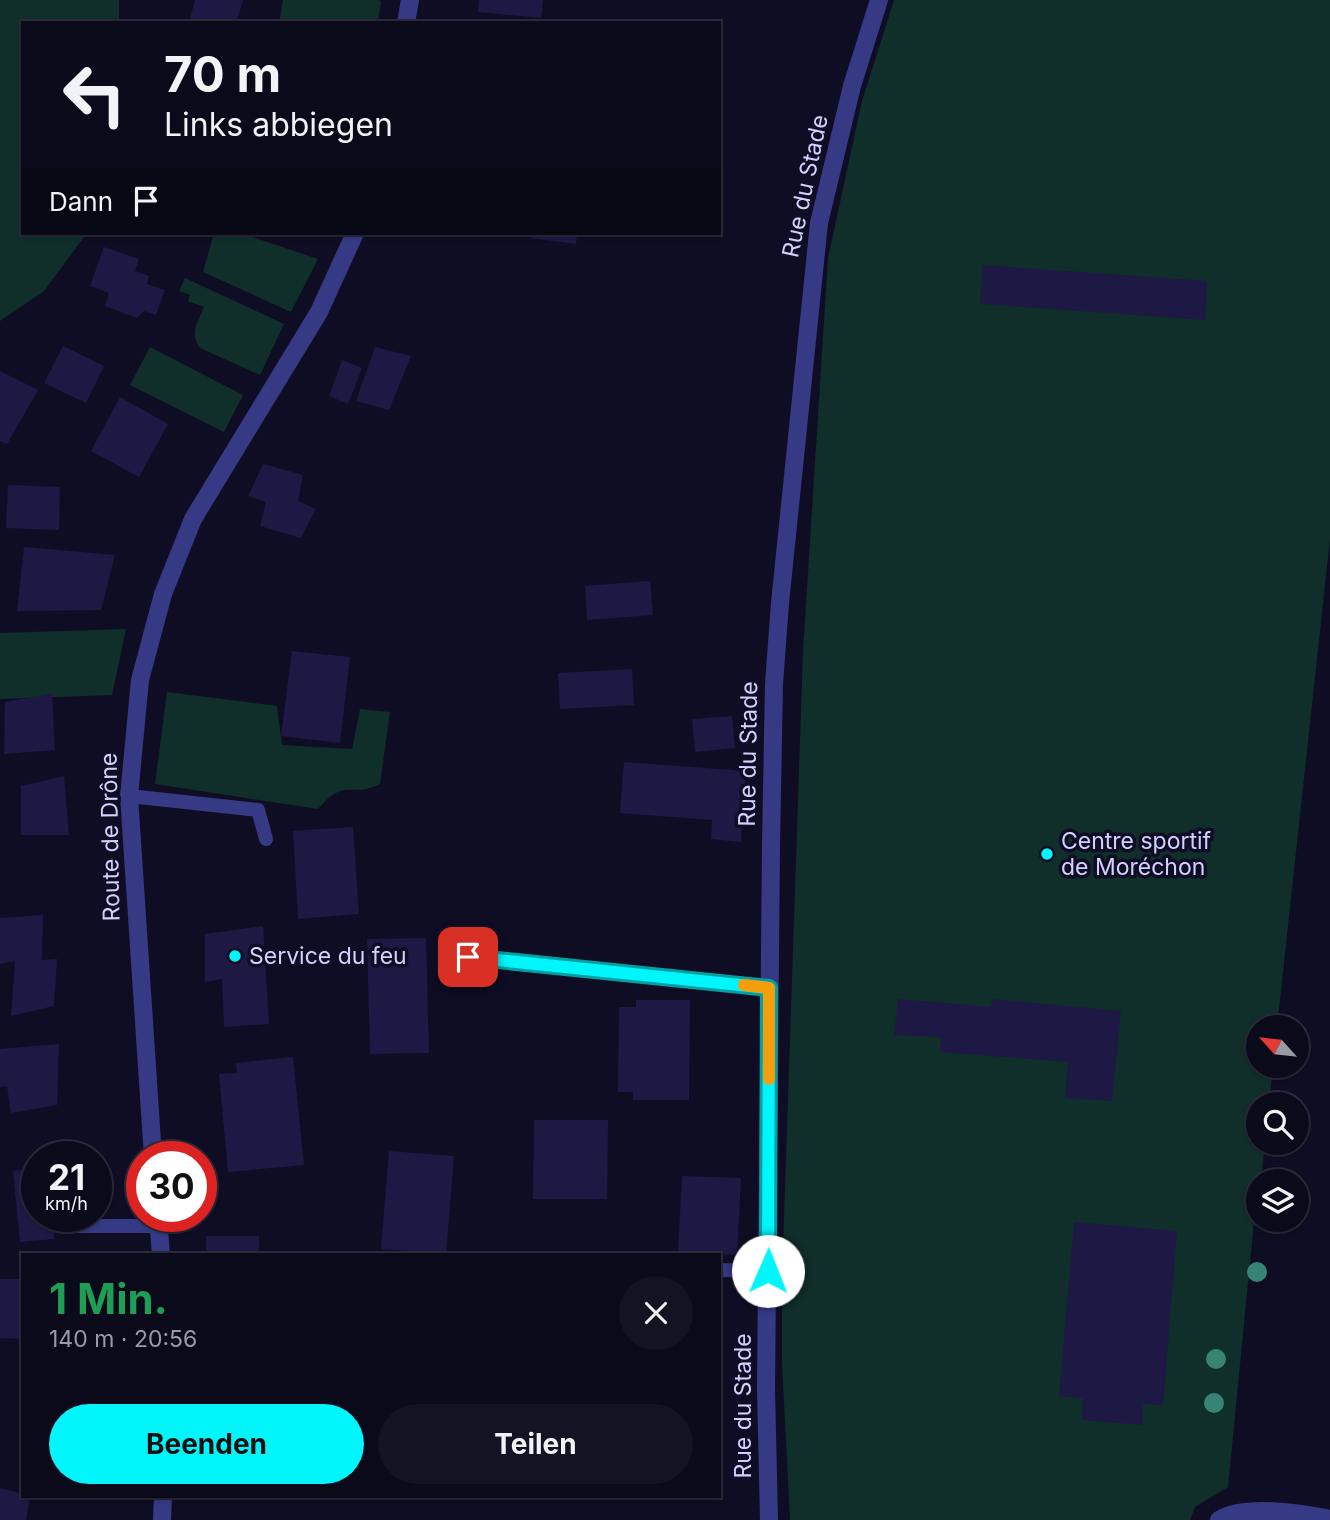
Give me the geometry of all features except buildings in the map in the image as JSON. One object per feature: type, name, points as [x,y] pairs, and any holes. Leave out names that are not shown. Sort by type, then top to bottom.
[{"type":"street","points":[[406,21],[410,0]]},
{"type":"street","name":"Rue du Stade","points":[[769,1520],[769,988],[774,684],[812,268],[836,146],[879,0]]},
{"type":"street","name":"Route de Drône","points":[[152,1141],[129,796],[140,680],[151,631],[177,556],[211,487],[319,312],[354,235]]},
{"type":"street","points":[[159,1232],[161,1253]]},
{"type":"street","points":[[162,1520],[163,1498]]},
{"type":"street","points":[[1219,1520],[1239,1512],[1254,1511],[1330,1519]]},
{"type":"lane","points":[[129,796],[258,810],[266,839]]},
{"type":"lane","points":[[468,957],[769,988]]},
{"type":"lane","points":[[721,1270],[768,1271]]},
{"type":"green space","points":[[0,0],[119,0],[119,21],[21,21],[21,235],[86,235],[44,291],[0,321]]},
{"type":"green space","points":[[283,0],[381,1],[378,21],[279,21]]},
{"type":"green space","name":"Centre sportif de Moréchon","points":[[894,0],[1330,0],[1330,539],[1278,1015],[1246,1015],[1246,1078],[1272,1078],[1270,1092],[1246,1092],[1246,1155],[1264,1155],[1262,1169],[1246,1169],[1246,1232],[1253,1232],[1228,1487],[1195,1507],[1190,1520],[790,1520],[782,1363],[782,1278],[803,651],[828,258],[862,101]]},
{"type":"green space","points":[[213,235],[247,235],[318,259],[291,312],[203,272]]},
{"type":"green space","points":[[185,278],[284,324],[260,375],[200,348],[195,332],[204,307],[188,301],[190,295],[179,291]]},
{"type":"green space","points":[[150,347],[243,395],[224,432],[130,385]]},
{"type":"green space","points":[[126,629],[112,695],[0,699],[0,633]]},
{"type":"green space","points":[[167,692],[277,706],[282,745],[352,749],[360,709],[390,712],[380,784],[362,790],[335,793],[318,809],[155,784]]},
{"type":"slow traffic","points":[[744,985],[769,988],[769,1079]]},
{"type":"place","name":"Centre sportif de Moréchon","points":[[1047,854]]},
{"type":"place","name":"Service du feu","points":[[235,956]]},
{"type":"route","points":[[468,957],[769,988],[768,1271]]}]
